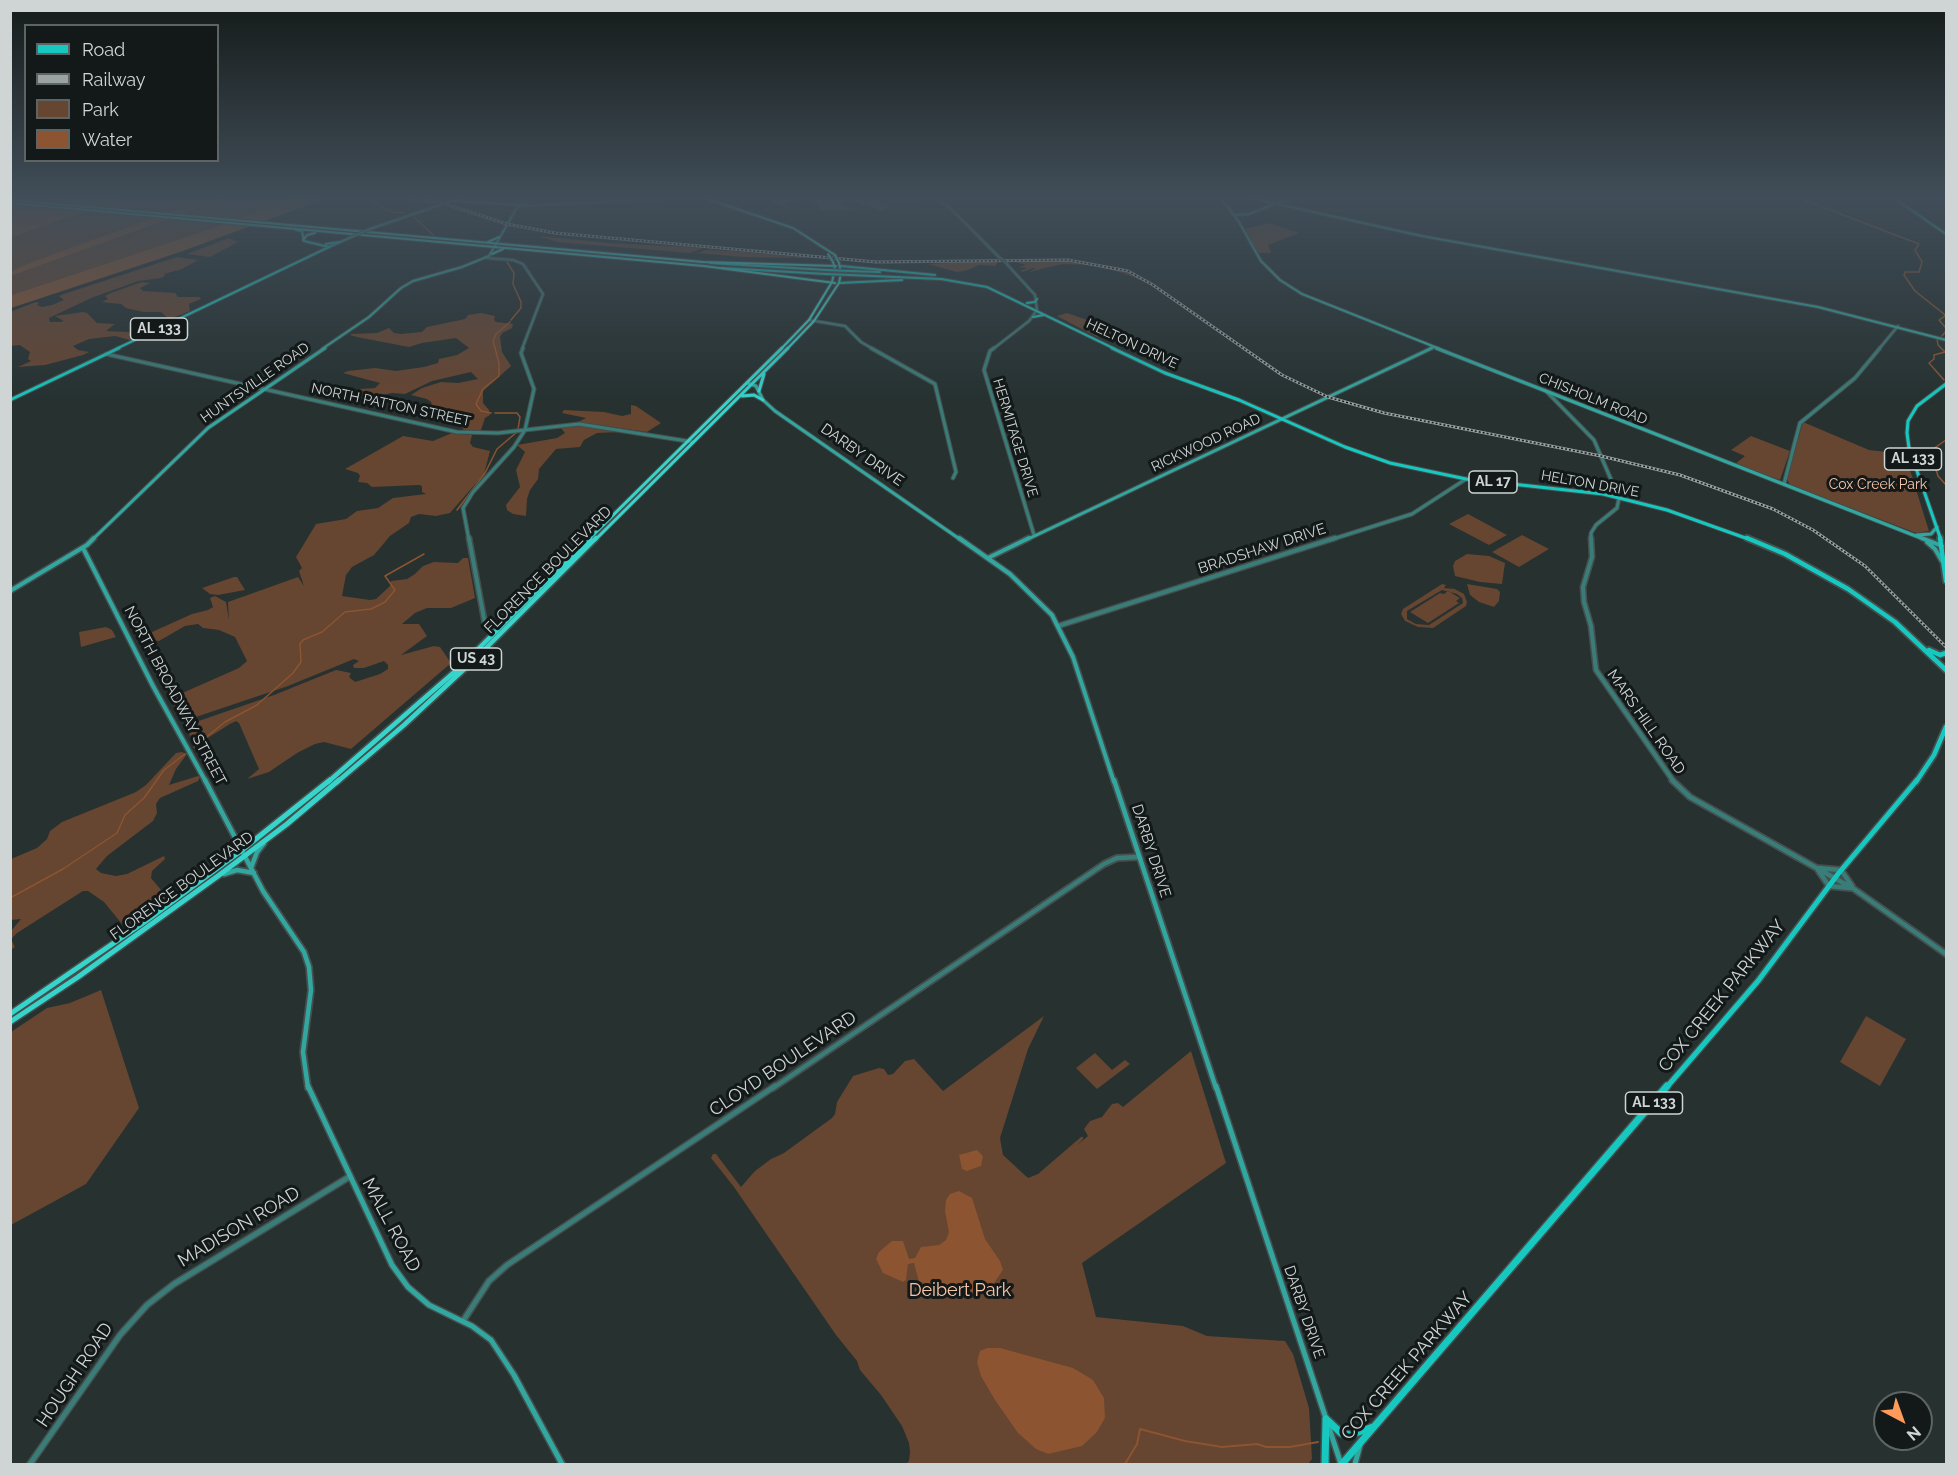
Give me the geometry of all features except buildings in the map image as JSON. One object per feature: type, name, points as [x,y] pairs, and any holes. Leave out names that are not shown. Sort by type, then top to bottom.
[{"type":"highway","points":[[722,267],[832,282]]},
{"type":"highway","name":"FLORENCE BOULEVARD","points":[[10,1014],[268,838],[372,753],[502,633],[690,442],[737,398],[809,320],[832,282],[834,267]]},
{"type":"highway","name":"FLORENCE BOULEVARD","points":[[10,1022],[95,965],[218,876],[385,734],[495,632],[814,321],[839,283],[840,267]]},
{"type":"highway","points":[[819,281],[829,288]]},
{"type":"highway","name":"AL 17","points":[[832,282],[839,283]]},
{"type":"highway","points":[[759,391],[764,372]]},
{"type":"highway","points":[[737,398],[750,394],[764,400]]},
{"type":"main road","name":"AL 133","points":[[10,400],[287,267]]},
{"type":"main road","name":"HUNTSVILLE ROAD","points":[[10,591],[83,548],[208,428],[369,317],[406,285],[460,267]]},
{"type":"main road","points":[[740,267],[946,277]]},
{"type":"main road","name":"AL 17","points":[[850,267],[946,277],[984,286],[1037,310]]},
{"type":"main road","name":"CHISHOLM ROAD","points":[[1267,267],[1291,288],[1546,392],[1945,547]]},
{"type":"main road","points":[[1594,267],[1818,307],[1947,340]]},
{"type":"main road","points":[[850,273],[940,279],[984,286]]},
{"type":"main road","name":"AL 17","points":[[839,283],[930,279],[991,289]]},
{"type":"main road","points":[[836,288],[854,283]]},
{"type":"main road","points":[[1021,302],[1033,303],[1037,299]]},
{"type":"main road","name":"HELTON DRIVE","points":[[1037,310],[1166,373],[1228,395],[1374,458],[1410,469],[1466,479],[1557,487],[1619,498],[1703,521],[1790,557],[1860,597],[1924,647],[1947,670]]},
{"type":"main road","points":[[1032,317],[1049,316]]},
{"type":"main road","name":"RICKWOOD ROAD","points":[[988,558],[1434,346]]},
{"type":"main road","name":"DARBY DRIVE","points":[[750,383],[775,411],[988,558],[1033,594],[1058,626],[1073,657],[1341,1464]]},
{"type":"main road","name":"AL 133","points":[[1945,547],[1909,448],[1907,430],[1917,406],[1947,384]]},
{"type":"main road","points":[[1911,533],[1927,535],[1937,527]]},
{"type":"main road","points":[[1939,533],[1947,541]]},
{"type":"main road","points":[[1921,538],[1935,549],[1946,567]]},
{"type":"main road","points":[[1945,547],[1947,581]]},
{"type":"main road","name":"NORTH BROADWAY STREET","points":[[83,548],[148,677],[252,871],[267,898],[299,942]]},
{"type":"main road","name":"AL 17","points":[[1924,647],[1940,654],[1947,653]]},
{"type":"main road","name":"COX CREEK PARKWAY","points":[[1341,1464],[1758,981],[1829,885],[1915,783],[1934,755],[1947,727]]},
{"type":"main road","points":[[218,876],[237,870],[252,871],[257,852],[268,838]]},
{"type":"main road","name":"MALL ROAD","points":[[299,942],[307,959],[311,980],[311,998],[303,1052],[306,1079],[316,1109],[398,1275],[429,1305],[463,1322],[491,1340],[502,1354],[562,1464]]},
{"type":"main road","points":[[1326,1419],[1341,1433],[1350,1435],[1374,1426]]},
{"type":"main road","points":[[1325,1464],[1326,1419]]},
{"type":"main road","points":[[1354,1464],[1362,1440]]},
{"type":"street","points":[[502,633],[495,632],[485,624],[463,508],[473,492],[514,447],[525,430],[529,403],[534,389],[521,353],[543,293],[526,267]]},
{"type":"street","points":[[1009,267],[1037,299],[1037,310]]},
{"type":"street","name":"HERMITAGE DRIVE","points":[[1034,535],[984,370],[990,351],[1032,317],[1037,310]]},
{"type":"street","points":[[809,320],[845,326],[861,342],[935,384],[956,472],[953,478]]},
{"type":"street","points":[[1784,484],[1800,423],[1855,378],[1898,326]]},
{"type":"street","name":"NORTH PATTON STREET","points":[[106,354],[457,432],[498,433],[563,425],[586,425],[690,442]]},
{"type":"street","points":[[1546,392],[1594,440],[1619,498]]},
{"type":"street","name":"BRADSHAW DRIVE","points":[[1058,626],[1412,514],[1466,479]]},
{"type":"street","name":"MARS HILL ROAD","points":[[1619,498],[1617,508],[1592,531],[1591,562],[1583,587],[1596,670],[1636,725],[1670,778],[1682,792],[1854,889],[1947,954]]},
{"type":"street","name":"CLOYD BOULEVARD","points":[[463,1322],[489,1281],[507,1265],[1104,864],[1118,858],[1138,857]]},
{"type":"street","points":[[1816,868],[1841,870],[1854,889]]},
{"type":"street","points":[[1816,868],[1829,885],[1854,889]]},
{"type":"street","name":"MADISON ROAD","points":[[147,1305],[174,1284],[349,1177]]},
{"type":"street","name":"HOUGH ROAD","points":[[30,1464],[120,1335],[147,1305]]},
{"type":"green space","points":[[11,267],[22,267],[11,271]]},
{"type":"green space","points":[[37,267],[96,267],[11,295],[11,276]]},
{"type":"green space","points":[[147,267],[186,267],[164,274],[165,276],[161,278],[138,281],[91,298],[49,318],[50,322],[60,322],[64,321],[55,316],[83,312],[97,323],[115,324],[106,331],[127,332],[138,334],[140,337],[130,340],[115,336],[89,339],[73,346],[78,350],[89,352],[83,355],[45,365],[18,367],[31,361],[28,359],[30,352],[20,345],[11,346],[10,312],[36,302],[42,307],[52,305],[64,300],[59,296]]},
{"type":"green space","points":[[938,267],[975,267],[957,272]]},
{"type":"green space","points":[[1019,267],[1050,267],[1029,272],[1035,269],[1023,272],[1020,271],[1027,268]]},
{"type":"green space","points":[[1099,267],[1111,267],[1135,275],[1153,285]]},
{"type":"green space","points":[[142,282],[150,283],[140,288],[143,291],[175,293],[178,297],[199,297],[201,299],[189,304],[190,311],[169,319],[161,312],[143,312],[126,308],[121,304],[102,302],[108,299],[105,296],[111,293]]},
{"type":"green space","points":[[481,313],[495,316],[496,322],[513,324],[512,328],[502,333],[500,337],[502,352],[511,366],[483,391],[483,403],[490,415],[485,418],[481,430],[464,431],[461,424],[433,410],[431,402],[427,399],[411,395],[422,388],[441,382],[458,383],[478,379],[471,372],[432,381],[405,394],[392,393],[363,399],[347,395],[360,389],[375,388],[380,383],[343,373],[348,371],[375,368],[396,371],[424,367],[469,348],[456,338],[409,347],[350,335],[377,333],[389,328],[394,333],[401,334],[422,332],[427,327]]},
{"type":"green space","points":[[1067,313],[1093,322],[1111,332],[1097,337],[1057,316]]},
{"type":"green space","points":[[631,405],[661,423],[647,432],[578,422],[586,418],[562,413],[564,410],[604,412],[622,416],[631,414]]},
{"type":"green space","name":"Cox Creek Park","points":[[1803,422],[1869,450],[1905,454],[1929,531],[1916,533],[1790,485],[1787,479]]},
{"type":"green space","points":[[581,426],[622,432],[597,433],[584,440],[580,447],[556,449],[539,469],[538,479],[527,499],[526,516],[513,514],[507,510],[506,505],[520,487],[516,470],[525,452],[517,445],[557,438],[565,433],[560,427]]},
{"type":"green space","points":[[452,433],[472,435],[470,443],[473,447],[490,451],[484,474],[450,513],[436,516],[419,514],[411,517],[409,523],[390,536],[374,555],[352,567],[346,575],[342,596],[376,599],[390,586],[391,581],[407,579],[423,566],[434,562],[458,563],[463,558],[468,558],[475,598],[451,608],[427,608],[415,613],[402,624],[419,624],[427,636],[401,655],[434,646],[440,647],[451,663],[351,749],[324,742],[315,744],[269,772],[247,779],[259,769],[239,723],[236,721],[198,744],[194,744],[186,727],[190,724],[274,695],[336,670],[351,673],[349,677],[355,682],[380,674],[388,669],[388,665],[384,661],[364,668],[354,668],[353,665],[359,661],[354,659],[288,686],[181,722],[171,698],[239,668],[247,661],[235,637],[219,630],[203,628],[198,624],[185,626],[159,641],[150,640],[152,632],[192,614],[208,610],[213,607],[210,598],[215,596],[226,602],[229,620],[228,602],[298,577],[304,586],[299,571],[302,568],[296,557],[316,524],[346,519],[357,511],[378,508],[393,498],[426,494],[422,492],[422,486],[419,485],[372,487],[367,483],[358,482],[360,476],[358,473],[345,469],[403,436],[433,441]]},
{"type":"green space","name":"Cox Creek Park","points":[[1751,436],[1790,451],[1780,480],[1735,464],[1745,456],[1731,450]]},
{"type":"green space","points":[[1468,514],[1507,535],[1489,545],[1449,524]]},
{"type":"green space","points":[[1522,535],[1549,549],[1519,567],[1492,552]]},
{"type":"green space","points":[[1467,554],[1489,556],[1505,563],[1502,584],[1455,576],[1453,566],[1455,561]]},
{"type":"green space","points":[[237,577],[245,590],[218,595],[210,594],[202,588]]},
{"type":"green space","points":[[1442,584],[1446,585],[1444,588],[1454,589],[1447,585],[1464,594],[1467,602],[1466,606],[1433,628],[1418,627],[1405,621],[1401,614],[1403,609]],"holes":[[[1442,590],[1457,594],[1462,598],[1463,603],[1429,625],[1416,624],[1407,619],[1407,611]]]},
{"type":"green space","points":[[1467,584],[1497,589],[1500,592],[1499,601],[1494,607],[1479,602],[1470,595]]},
{"type":"green space","points":[[1448,591],[1460,598],[1456,601],[1459,603],[1428,623],[1410,612],[1440,593],[1444,594]]},
{"type":"green space","points":[[106,627],[112,630],[116,637],[81,647],[79,632]]},
{"type":"green space","points":[[176,753],[187,754],[176,769],[169,785],[198,776],[200,777],[198,781],[160,798],[156,804],[157,813],[153,821],[107,856],[96,869],[101,873],[116,876],[127,874],[164,856],[165,859],[152,871],[151,878],[167,897],[129,923],[122,924],[104,902],[88,891],[83,891],[11,939],[11,931],[21,919],[11,920],[11,859],[37,848],[47,839],[50,831],[62,822],[136,792],[146,785]]},
{"type":"green space","points":[[101,990],[139,1108],[86,1184],[11,1225],[11,1032],[47,1008],[70,1003]]},
{"type":"green space","name":"Deibert Park","points":[[1044,1016],[1028,1049],[1000,1138],[1003,1155],[1028,1178],[1038,1174],[1081,1137],[1083,1139],[1077,1145],[1088,1136],[1084,1129],[1090,1121],[1102,1117],[1112,1104],[1118,1103],[1123,1107],[1191,1051],[1226,1163],[1082,1263],[1096,1317],[1183,1326],[1207,1336],[1285,1341],[1293,1354],[1309,1408],[1312,1459],[1308,1464],[906,1464],[909,1461],[910,1452],[902,1426],[881,1395],[860,1370],[857,1361],[836,1335],[734,1187],[711,1158],[713,1154],[716,1154],[741,1187],[755,1171],[832,1118],[837,1102],[853,1076],[879,1068],[884,1069],[888,1075],[893,1074],[905,1061],[914,1059],[943,1091]]},
{"type":"green space","points":[[1866,1016],[1906,1039],[1880,1086],[1840,1062]]},
{"type":"green space","points":[[1095,1053],[1112,1070],[1125,1060],[1130,1064],[1097,1089],[1076,1068]]},
{"type":"water","points":[[21,267],[37,267],[11,276],[11,271]]},
{"type":"water","points":[[96,267],[135,267],[11,308],[11,295]]},
{"type":"water","points":[[977,1150],[983,1156],[981,1166],[967,1171],[962,1169],[959,1155]]},
{"type":"water","points":[[959,1191],[972,1198],[985,1239],[1000,1261],[1003,1270],[994,1283],[977,1292],[966,1292],[919,1282],[914,1263],[908,1264],[906,1280],[903,1282],[883,1273],[876,1259],[879,1252],[892,1241],[903,1241],[909,1259],[915,1258],[921,1247],[939,1245],[946,1240],[949,1232],[945,1211],[946,1200],[950,1194]]},
{"type":"water","points":[[987,1348],[1000,1348],[1073,1368],[1093,1380],[1104,1398],[1105,1418],[1097,1432],[1082,1446],[1048,1454],[1036,1449],[1018,1433],[981,1376],[977,1362],[980,1351]]},
{"type":"waterway","points":[[510,267],[514,273],[513,284],[521,302],[521,308],[511,320]]},
{"type":"waterway","points":[[1921,267],[1919,272],[1905,272],[1904,275],[1915,291],[1944,314],[1945,316],[1939,320],[1946,328]]},
{"type":"waterway","points":[[491,413],[481,411],[476,404],[483,389],[499,376],[499,363],[493,341],[496,334],[510,322]]},
{"type":"waterway","points":[[1942,336],[1946,331]]},
{"type":"waterway","points":[[1937,339],[1938,345],[1945,352],[1934,355],[1934,359],[1929,363],[1944,380]]},
{"type":"waterway","points":[[495,413],[517,413],[520,417],[518,429]]},
{"type":"waterway","points":[[457,510],[485,473],[497,449],[517,432]]},
{"type":"waterway","points":[[1946,440],[1930,451],[1938,476],[1946,485]]},
{"type":"waterway","points":[[194,747],[225,722],[257,705],[293,673],[301,662],[300,644],[303,640],[322,632],[345,612],[371,609],[385,602],[395,590],[385,576],[424,554]]},
{"type":"waterway","points":[[10,898],[63,869],[117,833],[125,815],[144,798],[164,770],[185,754]]},
{"type":"waterway","points":[[1125,1464],[1137,1444],[1140,1429],[1185,1441],[1222,1447],[1257,1444],[1266,1447],[1290,1447],[1318,1442]]},
{"type":"railway","points":[[1105,267],[1128,271],[1153,285],[1282,375],[1328,397],[1384,413],[1601,456],[1680,475],[1773,509],[1813,530],[1865,566],[1946,647]]}]
